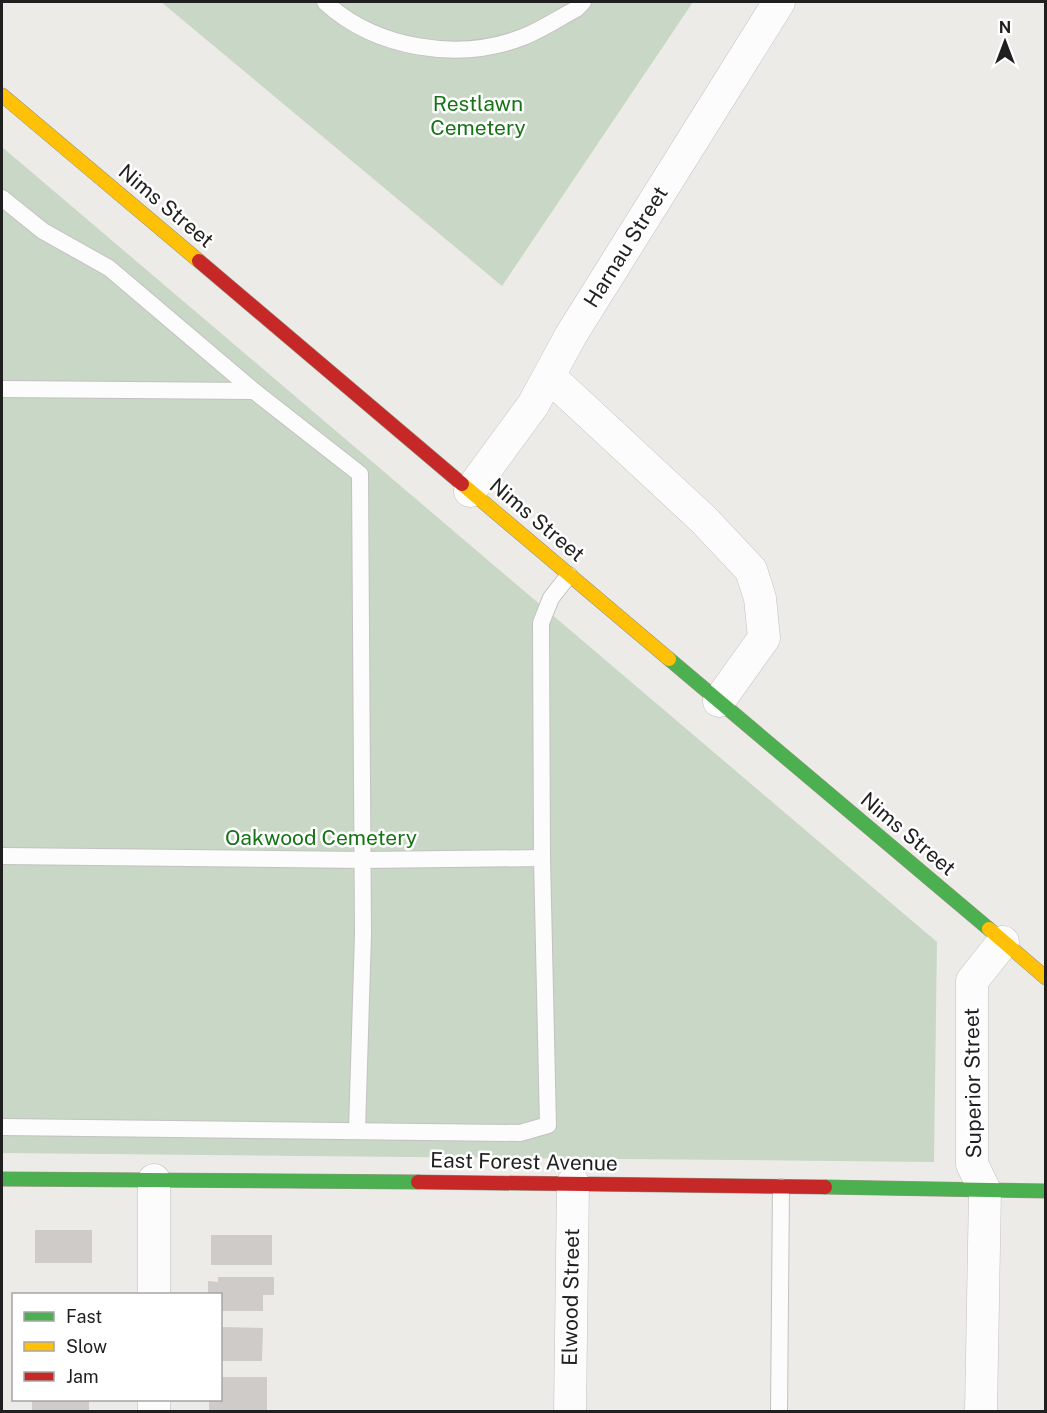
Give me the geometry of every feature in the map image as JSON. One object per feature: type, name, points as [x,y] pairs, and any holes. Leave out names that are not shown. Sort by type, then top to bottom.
[{"type":"street","name":"Harnau Street","points":[[470,491],[550,377],[571,336],[779,2]]},
{"type":"street","name":"Nims Street","points":[[2,95],[1046,978]]},
{"type":"street","points":[[550,377],[704,520],[751,570],[760,598],[764,638],[718,701]]},
{"type":"street","name":"Superior Street","points":[[981,1412],[985,1191],[972,1164],[972,981],[1003,942]]},
{"type":"street","name":"East Forest Avenue","points":[[2,1179],[573,1183],[1046,1191]]},
{"type":"street","points":[[154,1180],[154,1293]]},
{"type":"street","name":"Elwood Street","points":[[570,1412],[573,1183]]},
{"type":"lane","points":[[326,2],[334,10],[375,35],[423,47],[470,50],[523,37],[576,9],[583,2]]},
{"type":"lane","points":[[2,198],[43,231],[109,268],[254,391],[360,474],[363,860],[357,1131]]},
{"type":"lane","points":[[2,389],[254,391]]},
{"type":"lane","points":[[2,1127],[520,1133],[548,1125],[542,858],[541,623],[551,598],[569,575]]},
{"type":"lane","points":[[2,856],[363,860],[542,858]]},
{"type":"lane","points":[[779,1412],[781,1187]]},
{"type":"green space","name":"Restlawn Cemetery","points":[[161,2],[693,2],[502,286]]},
{"type":"green space","name":"Oakwood Cemetery","points":[[2,147],[937,942],[934,1162],[2,1153]]},
{"type":"building","points":[[35,1230],[92,1230],[92,1263],[35,1263]]},
{"type":"building","points":[[211,1235],[272,1235],[272,1265],[211,1265]]},
{"type":"building","points":[[218,1277],[274,1277],[274,1295],[263,1295],[263,1311],[222,1311],[222,1293],[208,1293],[208,1281],[218,1282]]},
{"type":"building","points":[[222,1327],[263,1328],[262,1361],[222,1361]]},
{"type":"building","points":[[222,1377],[267,1377],[267,1412],[209,1411],[209,1401],[222,1401]]},
{"type":"building","points":[[32,1401],[89,1401],[89,1412],[32,1412]]},
{"type":"traffic: fast","points":[[669,659],[989,929]]},
{"type":"traffic: fast","points":[[2,1179],[418,1182]]},
{"type":"traffic: fast","points":[[825,1187],[1046,1191]]},
{"type":"traffic: slow","points":[[2,95],[199,261]]},
{"type":"traffic: slow","points":[[462,484],[669,659]]},
{"type":"traffic: slow","points":[[989,929],[1046,978]]},
{"type":"traffic: jam","points":[[199,261],[462,484]]},
{"type":"traffic: jam","points":[[418,1182],[825,1187]]}]
